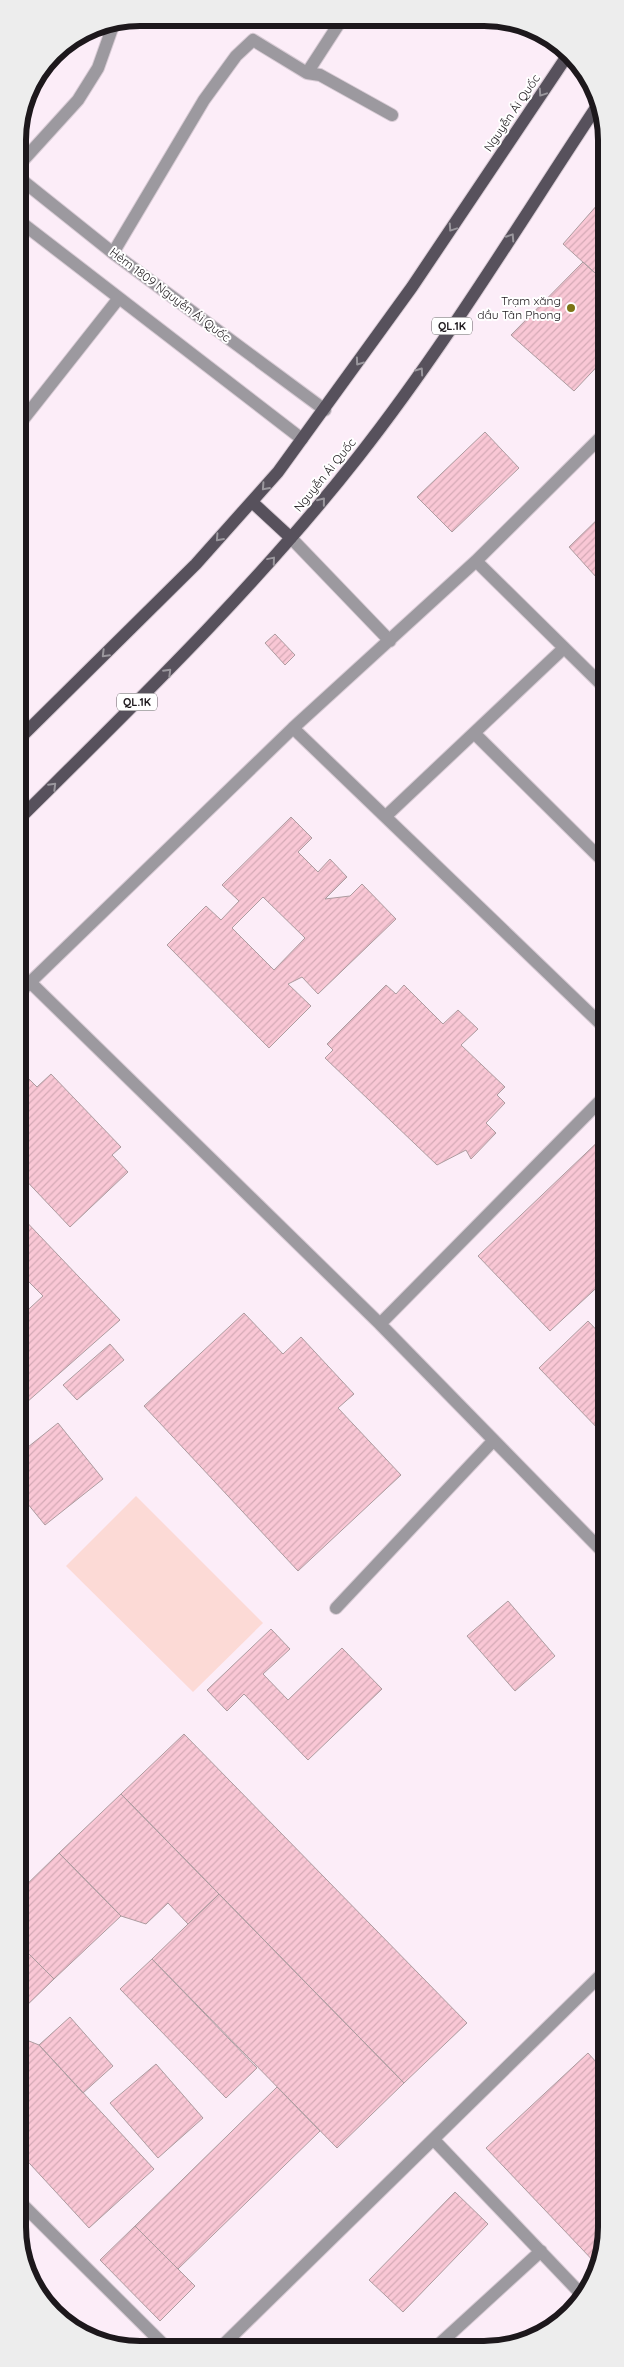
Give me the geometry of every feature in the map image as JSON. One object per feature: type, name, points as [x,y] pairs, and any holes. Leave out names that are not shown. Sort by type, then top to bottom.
[{"type":"main road","name":"Nguyễn Ái Quốc","points":[[26,732],[196,564],[278,472],[412,287],[564,60]]},
{"type":"main road","name":"Nguyễn Ái Quốc","points":[[26,812],[219,620],[359,456],[405,394],[489,271],[594,111]]},
{"type":"main road","points":[[252,502],[290,538]]},
{"type":"lane","points":[[308,73],[338,26]]},
{"type":"lane","points":[[26,157],[78,100],[98,68],[112,30]]},
{"type":"lane","points":[[113,253],[204,100],[236,56],[253,40],[308,73],[320,75],[392,115]]},
{"type":"lane","name":"Hẻm 1809 Nguyễn Ái Quốc","points":[[26,183],[113,253],[324,410]]},
{"type":"lane","points":[[26,226],[302,439]]},
{"type":"lane","points":[[26,416],[119,298]]},
{"type":"lane","points":[[26,987],[293,728],[476,561],[598,440]]},
{"type":"lane","points":[[290,538],[390,641]]},
{"type":"lane","points":[[476,561],[598,681]]},
{"type":"lane","points":[[386,816],[564,648]]},
{"type":"lane","points":[[293,728],[598,1021]]},
{"type":"lane","points":[[474,732],[598,856]]},
{"type":"lane","points":[[31,982],[380,1324],[598,1546]]},
{"type":"lane","points":[[380,1324],[598,1103]]},
{"type":"lane","points":[[336,1608],[493,1441]]},
{"type":"lane","points":[[228,2341],[598,1978]]},
{"type":"lane","points":[[434,2140],[578,2290]]},
{"type":"lane","points":[[26,2208],[160,2341]]},
{"type":"lane","points":[[443,2341],[541,2251]]},
{"type":"shaded area","points":[[136,1496],[263,1623],[193,1692],[66,1566]]},
{"type":"building","points":[[598,204],[598,276],[563,244]]},
{"type":"building","name":"Trạm xăng dầu Tân Phong","points":[[583,262],[598,276],[598,365],[574,391],[511,335]]},
{"type":"building","points":[[485,432],[519,468],[452,532],[417,497]]},
{"type":"building","points":[[598,519],[598,579],[569,547]]},
{"type":"building","points":[[275,634],[295,655],[285,665],[265,643]]},
{"type":"building","points":[[291,817],[312,838],[298,852],[318,872],[330,859],[347,877],[325,899],[350,896],[362,884],[396,919],[318,994],[302,977],[288,984],[311,1006],[269,1048],[167,945],[206,906],[221,920],[239,901],[222,885]],"holes":[[[263,897],[305,938],[274,970],[232,928]]]},
{"type":"building","points":[[386,985],[396,994],[404,985],[443,1024],[458,1010],[478,1029],[461,1045],[505,1087],[497,1095],[505,1103],[486,1123],[496,1133],[471,1159],[466,1150],[437,1165],[325,1058],[333,1050],[327,1044]]},
{"type":"building","points":[[51,1074],[121,1147],[112,1155],[128,1172],[70,1227],[26,1180],[26,1080],[28,1078],[37,1087]]},
{"type":"building","points":[[598,1142],[598,1286],[550,1331],[478,1256]]},
{"type":"building","points":[[26,1221],[120,1320],[26,1403],[26,1312],[43,1296],[26,1279]]},
{"type":"building","points":[[244,1313],[283,1354],[301,1337],[354,1394],[338,1408],[401,1475],[298,1571],[144,1406]]},
{"type":"building","points":[[588,1321],[598,1332],[598,1429],[539,1368]]},
{"type":"building","points":[[110,1344],[124,1360],[77,1400],[63,1385]]},
{"type":"building","points":[[58,1423],[103,1479],[45,1525],[26,1502],[26,1449]]},
{"type":"building","points":[[508,1601],[555,1656],[515,1691],[467,1636]]},
{"type":"building","points":[[271,1629],[290,1649],[263,1674],[288,1700],[342,1648],[382,1689],[308,1760],[244,1694],[227,1711],[207,1690]]},
{"type":"building","points":[[184,1734],[467,2023],[404,2083],[121,1794]]},
{"type":"building","points":[[121,1794],[219,1894],[188,1924],[168,1903],[146,1924],[121,1916],[59,1853]]},
{"type":"building","points":[[59,1853],[121,1916],[54,1979],[26,1951],[26,1885]]},
{"type":"building","points":[[219,1894],[404,2083],[337,2148],[152,1959]]},
{"type":"building","points":[[26,1951],[54,1979],[26,2006]]},
{"type":"building","points":[[152,1959],[257,2068],[226,2098],[120,1989]]},
{"type":"building","points":[[70,2017],[113,2066],[83,2093],[39,2045]]},
{"type":"building","points":[[29,2041],[39,2045],[154,2169],[89,2228],[26,2160],[26,2044]]},
{"type":"building","points":[[588,2053],[598,2064],[598,2234],[593,2260],[486,2148]]},
{"type":"building","points":[[156,2064],[203,2118],[158,2158],[110,2103]]},
{"type":"building","points":[[277,2087],[320,2131],[178,2269],[135,2226]]},
{"type":"building","points":[[455,2192],[488,2224],[403,2312],[369,2280]]},
{"type":"building","points":[[135,2226],[195,2286],[160,2321],[100,2260]]},
{"type":"place","name":"Trạm xăng dầu Tân Phong","points":[[571,308]]}]
